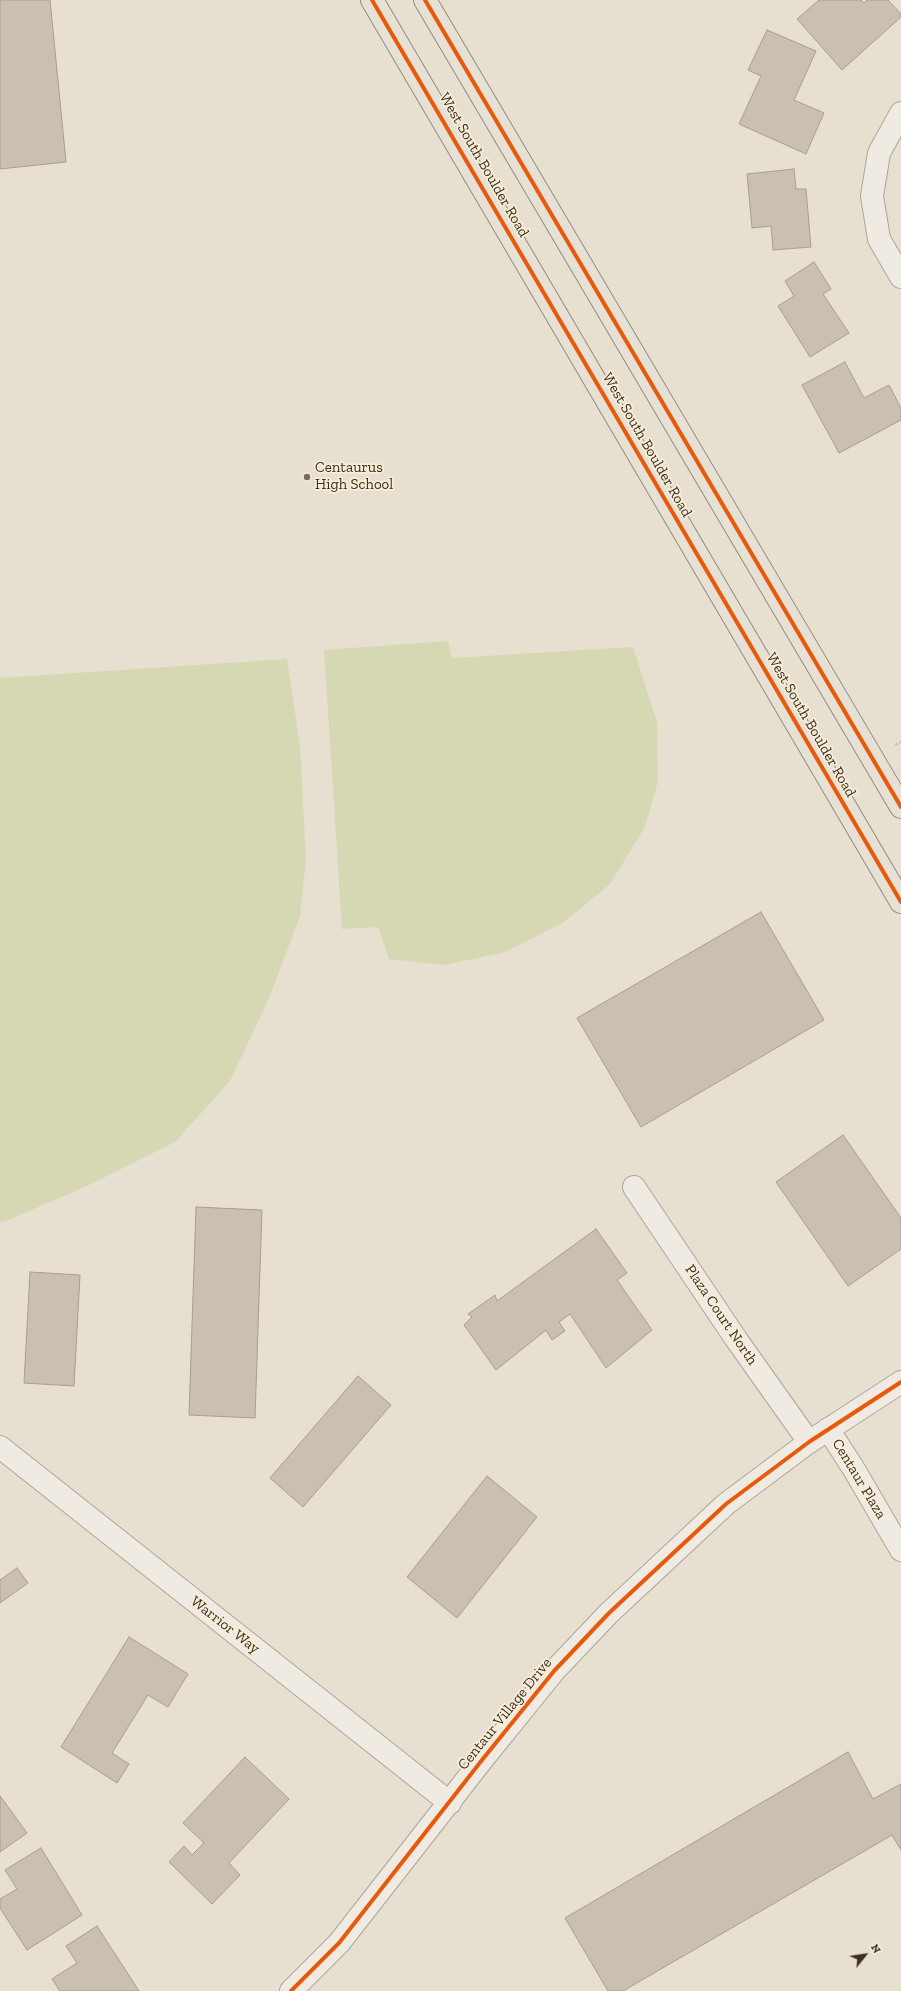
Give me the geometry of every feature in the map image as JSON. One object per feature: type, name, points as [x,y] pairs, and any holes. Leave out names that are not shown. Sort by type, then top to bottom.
[{"type":"main road","name":"West South Boulder Road","points":[[372,0],[901,902]]},
{"type":"main road","points":[[425,0],[901,807]]},
{"type":"street","points":[[901,113],[880,153],[872,196],[879,239],[901,277]]},
{"type":"street","name":"Plaza Court North","points":[[634,1188],[736,1339],[809,1442]]},
{"type":"street","name":"Centaur Village Drive","points":[[291,1991],[339,1943],[450,1804],[482,1760],[554,1671],[609,1613],[726,1504],[809,1442],[901,1382]]},
{"type":"street","name":"Centaur Plaza","points":[[828,1429],[855,1471],[901,1550]]},
{"type":"street","name":"Warrior Way","points":[[0,1447],[450,1804]]},
{"type":"green space","points":[[448,641],[452,658],[633,647],[657,722],[658,781],[645,827],[610,884],[564,922],[505,952],[445,965],[389,959],[378,927],[342,929],[324,650]]},
{"type":"green space","points":[[287,659],[300,746],[306,860],[300,916],[269,998],[230,1081],[175,1142],[87,1186],[6,1221],[0,1222],[0,678]]},
{"type":"building","points":[[0,0],[50,0],[66,162],[0,169]]},
{"type":"building","points":[[819,0],[861,0],[864,3],[867,0],[888,0],[901,14],[901,17],[842,70],[797,19]]},
{"type":"building","points":[[767,30],[816,51],[794,100],[824,113],[806,154],[739,124],[761,76],[748,70]]},
{"type":"building","points":[[794,169],[796,189],[806,189],[811,247],[773,250],[771,226],[752,228],[747,174]]},
{"type":"building","points":[[814,262],[831,289],[823,294],[849,333],[810,357],[778,306],[794,296],[785,281]]},
{"type":"building","points":[[845,362],[864,398],[889,385],[901,408],[901,420],[839,453],[802,385]]},
{"type":"building","points":[[761,912],[824,1020],[641,1127],[577,1018]]},
{"type":"building","points":[[843,1135],[901,1218],[901,1249],[848,1286],[776,1182]]},
{"type":"building","points":[[196,1207],[262,1210],[255,1418],[189,1415]]},
{"type":"building","points":[[596,1229],[627,1273],[617,1280],[652,1330],[606,1368],[570,1314],[559,1322],[565,1331],[552,1340],[546,1330],[496,1370],[464,1325],[472,1317],[468,1314],[495,1295],[497,1301]]},
{"type":"building","points":[[30,1272],[80,1275],[74,1386],[24,1383]]},
{"type":"building","points":[[358,1376],[391,1405],[303,1507],[270,1478]]},
{"type":"building","points":[[487,1476],[537,1517],[457,1618],[407,1577]]},
{"type":"building","points":[[17,1568],[28,1583],[0,1603],[0,1580]]},
{"type":"building","points":[[129,1637],[188,1674],[168,1707],[148,1695],[112,1753],[129,1764],[117,1783],[61,1747]]},
{"type":"building","points":[[848,1752],[873,1799],[901,1784],[901,1850],[892,1835],[623,1991],[608,1991],[565,1918]]},
{"type":"building","points":[[245,1757],[289,1799],[229,1863],[240,1875],[212,1904],[169,1862],[184,1846],[192,1855],[204,1843],[183,1823]]},
{"type":"building","points":[[0,1796],[27,1833],[0,1852]]},
{"type":"building","points":[[41,1848],[82,1915],[27,1950],[0,1908],[0,1899],[17,1889],[5,1870]]},
{"type":"building","points":[[97,1926],[139,1991],[60,1991],[52,1979],[77,1963],[66,1946]]},
{"type":"cycle path","points":[[372,0],[901,902]]},
{"type":"cycle path","points":[[425,0],[901,807]]},
{"type":"cycle path","points":[[291,1991],[339,1943],[482,1760],[554,1671],[609,1613],[726,1504],[809,1442],[901,1382]]},
{"type":"place","name":"Centaurus High School","points":[[307,477]]}]
